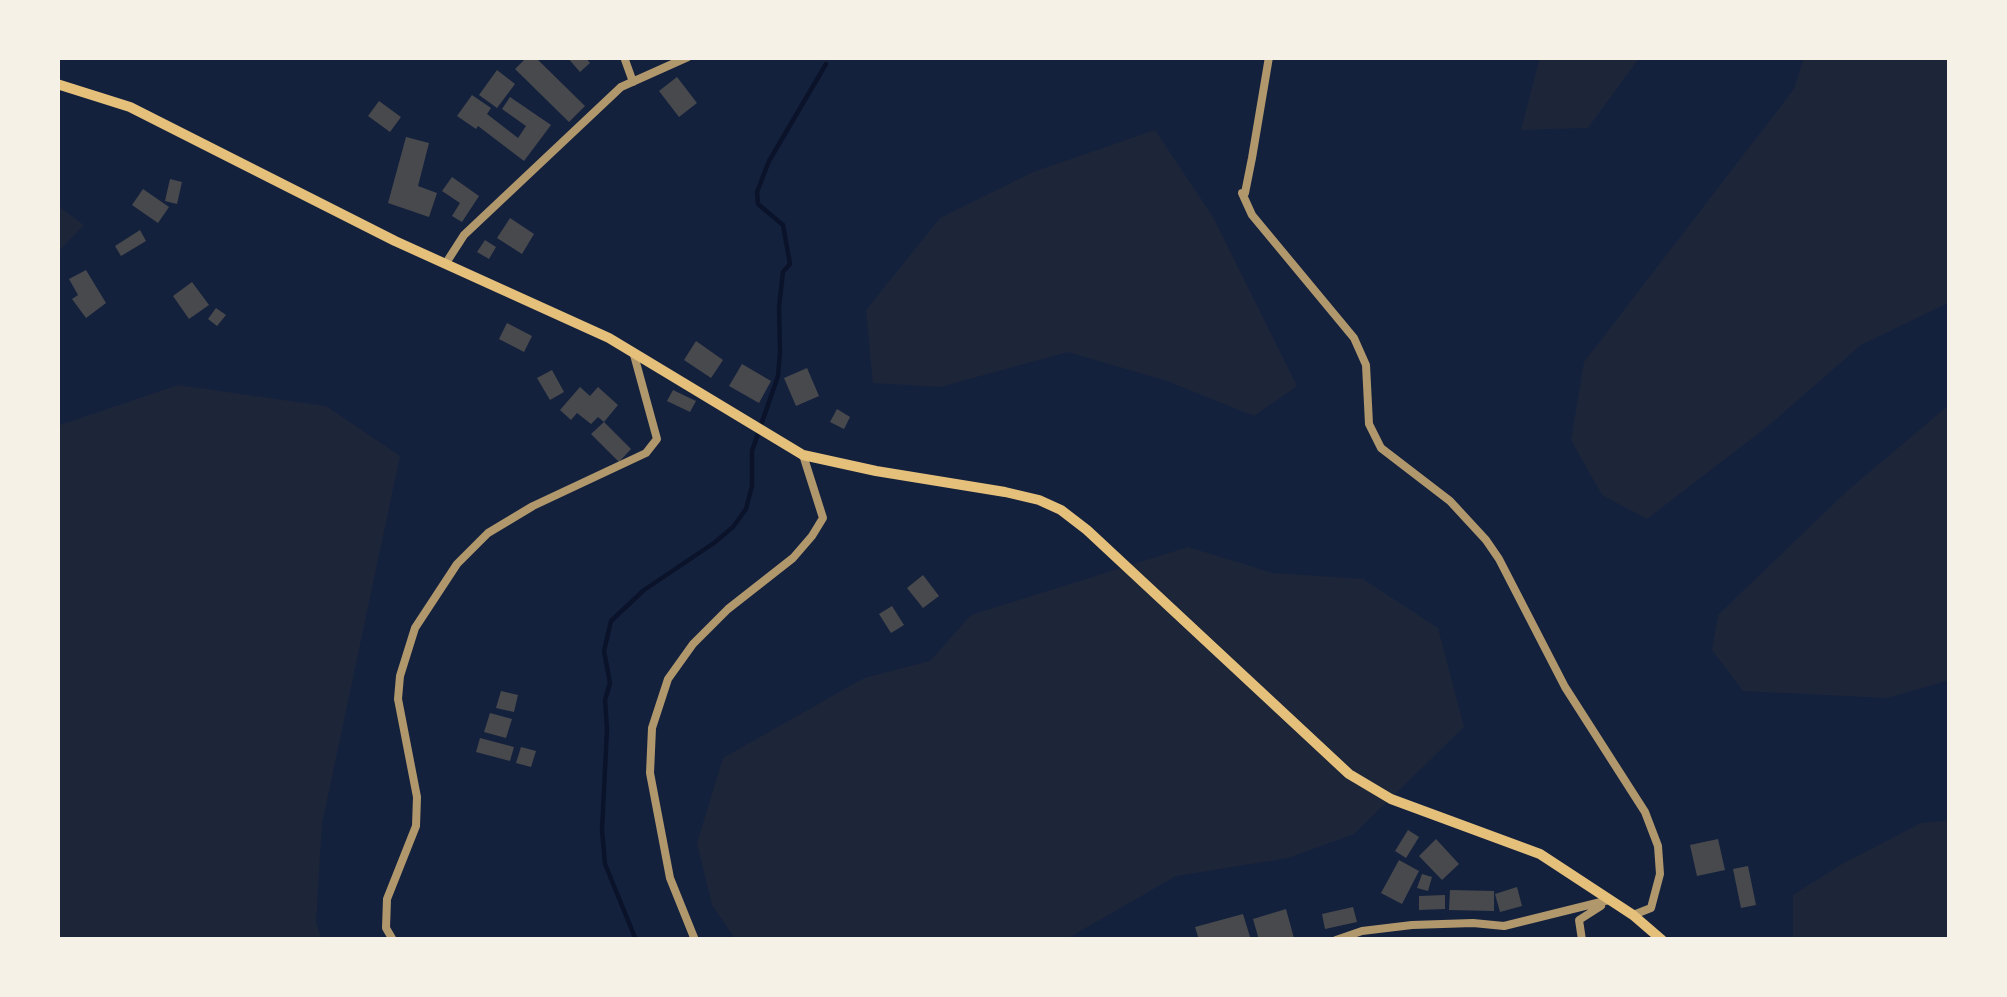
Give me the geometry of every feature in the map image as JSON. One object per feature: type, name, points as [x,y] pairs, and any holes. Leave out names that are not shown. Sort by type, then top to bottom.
[{"type":"main road","points":[[57,84],[130,107],[395,241],[609,338],[803,454],[1005,492],[1060,510],[1349,774],[1391,799],[1540,854],[1633,915],[1662,940]]},
{"type":"street","points":[[624,57],[633,82]]},
{"type":"street","points":[[446,263],[464,235],[621,87],[688,57]]},
{"type":"street","points":[[1269,57],[1243,193],[1247,204],[1354,338],[1366,364],[1369,424],[1382,448],[1450,501],[1486,540],[1564,687],[1645,812],[1658,846],[1660,874],[1651,908],[1633,915]]},
{"type":"street","points":[[393,940],[386,928],[387,899],[416,826],[417,797],[398,699],[415,628],[457,564],[488,533],[532,506],[646,453],[657,439],[634,353]]},
{"type":"street","points":[[694,940],[670,878],[650,773],[652,728],[668,679],[693,644],[728,609],[794,558],[823,518],[803,454]]},
{"type":"street","points":[[1336,940],[1362,931],[1412,925],[1504,926],[1610,899]]},
{"type":"street","points":[[1582,940],[1579,920],[1610,899]]},
{"type":"shaded area","points":[[1540,57],[1640,57],[1588,128],[1521,130]]},
{"type":"shaded area","points":[[1804,57],[1950,57],[1950,302],[1861,345],[1768,426],[1647,519],[1602,495],[1571,440],[1584,362],[1794,89]]},
{"type":"shaded area","points":[[1155,130],[1213,217],[1297,386],[1254,416],[1167,381],[1068,352],[940,387],[873,383],[866,310],[940,218],[1033,172]]},
{"type":"shaded area","points":[[57,205],[84,225],[57,253]]},
{"type":"shaded area","points":[[178,385],[326,406],[400,456],[322,824],[316,922],[322,940],[57,940],[57,426]]},
{"type":"shaded area","points":[[1950,404],[1950,680],[1887,698],[1743,691],[1712,650],[1718,615],[1847,491]]},
{"type":"shaded area","points":[[1188,547],[1273,573],[1363,579],[1438,628],[1464,727],[1354,834],[1288,858],[1176,876],[1065,940],[736,940],[712,905],[697,843],[723,758],[864,678],[930,661],[971,615]]},
{"type":"shaded area","points":[[1950,820],[1950,940],[1793,940],[1793,895],[1921,823]]},
{"type":"building","points":[[527,57],[535,57],[585,106],[569,122],[515,69]]},
{"type":"building","points":[[567,57],[585,57],[590,63],[580,72]]},
{"type":"building","points":[[497,70],[515,84],[497,108],[479,95]]},
{"type":"building","points":[[677,77],[697,103],[679,117],[659,91]]},
{"type":"building","points":[[472,95],[491,108],[487,114],[518,138],[526,126],[502,109],[510,97],[551,125],[524,161],[457,116]]},
{"type":"building","points":[[379,101],[401,117],[390,132],[368,116]]},
{"type":"building","points":[[406,137],[429,143],[418,186],[437,193],[429,217],[388,203]]},
{"type":"building","points":[[452,177],[479,196],[462,222],[452,216],[460,203],[442,191]]},
{"type":"building","points":[[170,179],[182,182],[177,204],[165,201]]},
{"type":"building","points":[[143,189],[169,207],[158,223],[132,205]]},
{"type":"building","points":[[510,218],[534,234],[522,254],[497,238]]},
{"type":"building","points":[[140,230],[146,241],[121,256],[115,246]]},
{"type":"building","points":[[485,240],[496,247],[489,259],[477,252]]},
{"type":"building","points":[[86,270],[106,303],[86,318],[72,299],[78,295],[69,279]]},
{"type":"building","points":[[192,282],[209,305],[189,319],[173,296]]},
{"type":"building","points":[[216,308],[226,315],[217,326],[208,319]]},
{"type":"building","points":[[507,323],[532,336],[524,352],[499,339]]},
{"type":"building","points":[[696,341],[723,360],[711,378],[684,360]]},
{"type":"building","points":[[742,364],[771,381],[759,403],[729,386]]},
{"type":"building","points":[[807,368],[819,396],[796,406],[784,378]]},
{"type":"building","points":[[552,370],[564,392],[550,400],[537,378]]},
{"type":"building","points":[[580,387],[590,396],[598,387],[618,405],[604,422],[598,417],[591,424],[577,413],[571,420],[560,410]]},
{"type":"building","points":[[673,390],[696,401],[690,412],[667,401]]},
{"type":"building","points":[[837,409],[850,417],[844,429],[830,422]]},
{"type":"building","points":[[604,422],[631,449],[619,462],[591,434]]},
{"type":"building","points":[[923,575],[939,596],[923,608],[907,588]]},
{"type":"building","points":[[892,606],[904,625],[891,633],[879,614]]},
{"type":"building","points":[[501,691],[518,695],[514,712],[496,708]]},
{"type":"building","points":[[490,713],[512,719],[506,738],[484,732]]},
{"type":"building","points":[[480,738],[514,747],[510,761],[476,752]]},
{"type":"building","points":[[521,747],[536,751],[531,767],[516,763]]},
{"type":"building","points":[[1408,830],[1419,837],[1406,858],[1395,851]]},
{"type":"building","points":[[1436,839],[1459,864],[1442,880],[1419,856]]},
{"type":"building","points":[[1718,839],[1725,870],[1697,876],[1690,845]]},
{"type":"building","points":[[1399,860],[1419,871],[1402,904],[1381,893]]},
{"type":"building","points":[[1748,866],[1756,905],[1741,908],[1733,869]]},
{"type":"building","points":[[1422,874],[1432,877],[1428,891],[1417,888]]},
{"type":"building","points":[[1517,887],[1522,906],[1500,912],[1495,894]]},
{"type":"building","points":[[1450,890],[1494,891],[1494,911],[1449,910]]},
{"type":"building","points":[[1445,895],[1445,909],[1419,910],[1419,896]]},
{"type":"building","points":[[1353,907],[1357,922],[1325,929],[1322,914]]},
{"type":"building","points":[[1286,909],[1294,938],[1259,940],[1253,919]]},
{"type":"building","points":[[1243,914],[1251,940],[1199,940],[1195,927]]},
{"type":"waterway","points":[[636,940],[605,864],[605,700],[610,683],[604,651],[611,621],[644,590],[714,543],[746,509],[752,486],[752,451],[778,376],[779,307],[783,272],[790,264],[783,225],[758,204],[757,192],[769,161],[826,64]]}]
